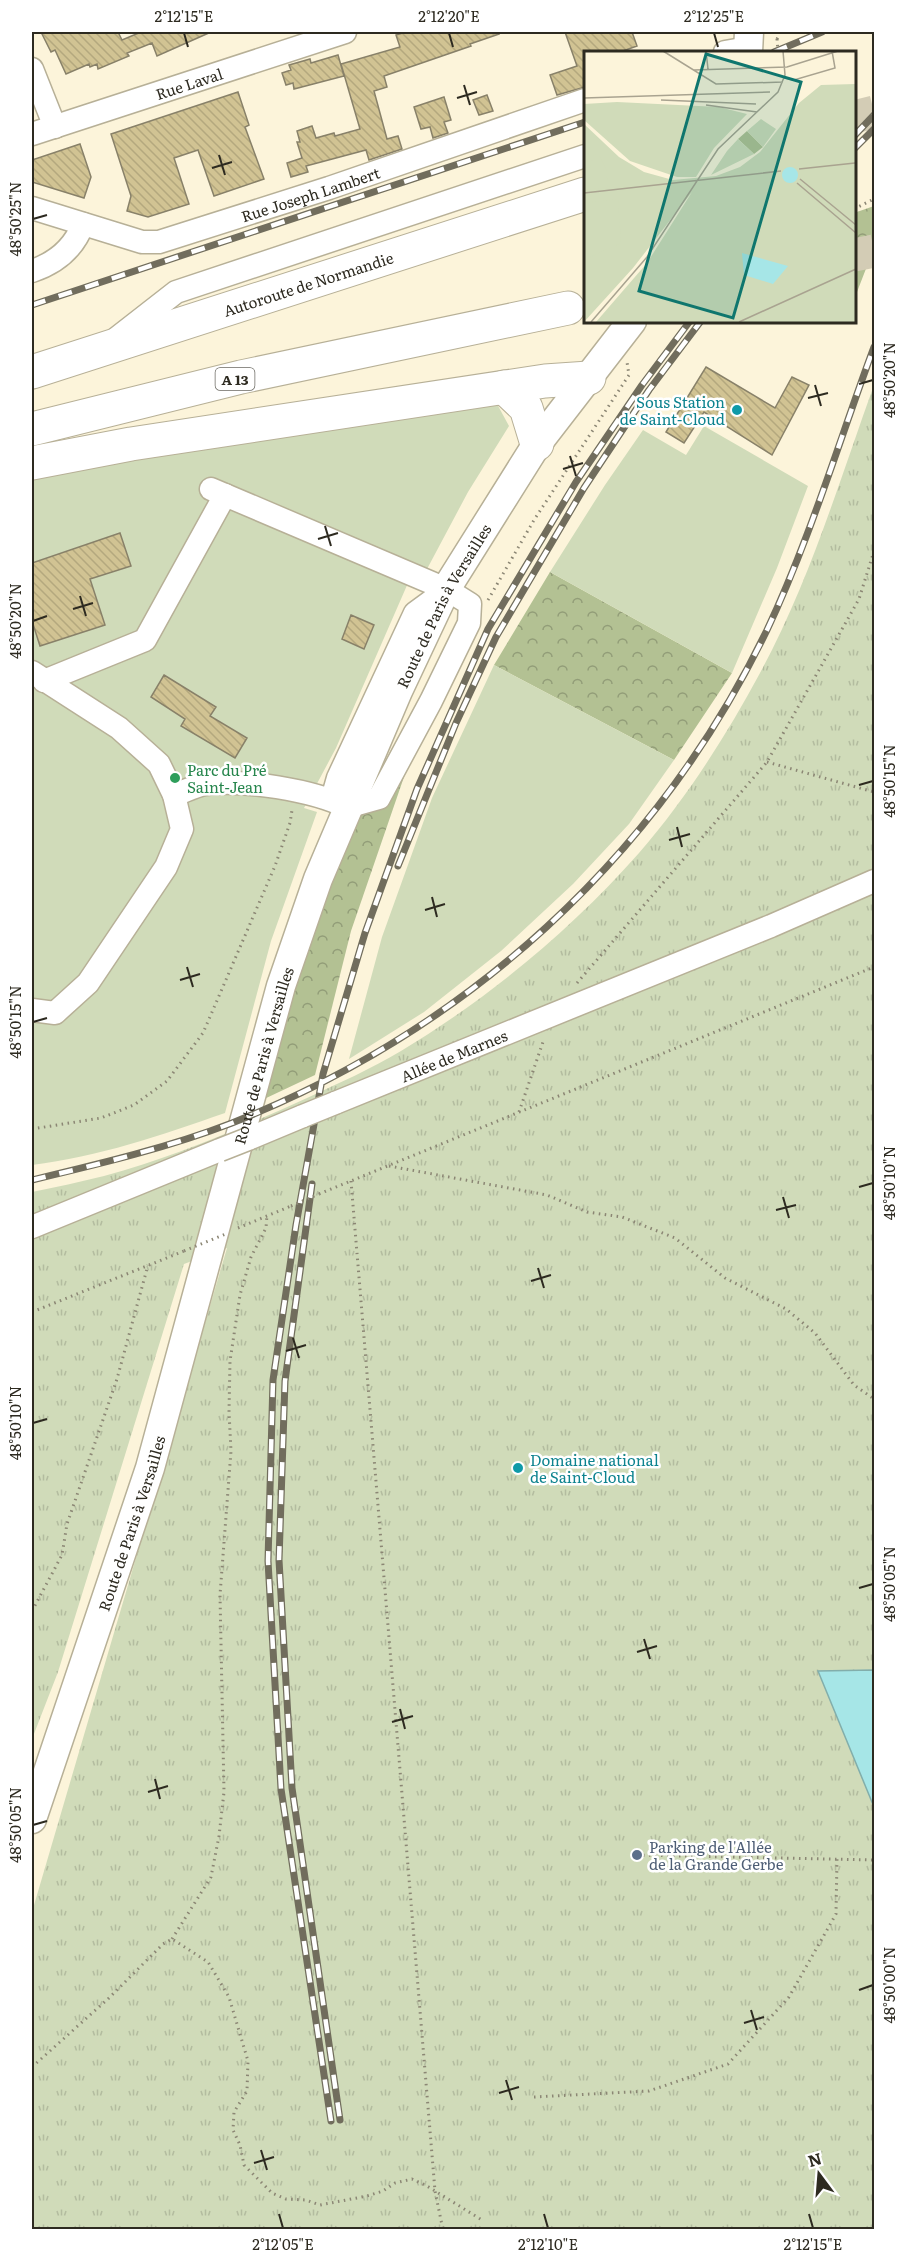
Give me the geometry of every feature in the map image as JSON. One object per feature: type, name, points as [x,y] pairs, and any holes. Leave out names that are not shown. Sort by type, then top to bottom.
[{"type":"highway","name":"Autoroute de Normandie","points":[[32,372],[584,194]]},
{"type":"highway","name":"A 13","points":[[32,429],[241,377],[568,308]]},
{"type":"highway","points":[[32,464],[131,444],[504,387],[580,378]]},
{"type":"highway","points":[[504,387],[526,408],[537,444]]},
{"type":"main road","name":"Route de Paris à Versailles","points":[[32,1819],[150,1468],[281,986],[314,890],[340,803],[446,589],[580,378],[621,330]]},
{"type":"street","name":"Rue Laval","points":[[32,134],[345,32]]},
{"type":"street","points":[[32,69],[55,127]]},
{"type":"street","name":"Rue Joseph Lambert","points":[[32,208],[142,242],[159,242],[329,189],[584,100]]},
{"type":"street","points":[[104,349],[176,292],[584,156]]},
{"type":"street","points":[[32,271],[63,254],[78,237],[83,224]]},
{"type":"street","points":[[38,677],[145,640],[218,492],[446,589],[470,604],[469,625],[380,798],[340,803],[295,791],[244,784],[203,784],[174,795]]},
{"type":"street","points":[[32,1011],[55,1013],[88,982],[166,867],[182,829],[174,795],[159,764],[119,728],[38,677]]},
{"type":"street","name":"Allée de Marnes","points":[[32,1227],[550,1014],[771,926],[874,881]]},
{"type":"path","points":[[778,51],[777,39],[780,32]]},
{"type":"path","points":[[855,208],[874,198]]},
{"type":"path","points":[[469,625],[483,609],[534,520],[629,375],[621,330]]},
{"type":"path","points":[[573,987],[766,762],[859,599],[874,551]]},
{"type":"path","points":[[766,762],[874,792]]},
{"type":"path","points":[[32,1129],[101,1118],[134,1105],[167,1081],[203,1033],[275,866],[290,823],[295,791]]},
{"type":"path","points":[[32,1312],[874,967]]},
{"type":"path","points":[[519,1112],[550,1014]]},
{"type":"path","points":[[388,1166],[547,1195],[588,1212],[622,1217],[675,1238],[725,1278],[786,1310],[814,1334],[854,1385],[874,1399]]},
{"type":"path","points":[[351,1181],[435,2191],[443,2229]]},
{"type":"path","points":[[32,2067],[108,1999],[163,1944],[172,1939],[211,1876],[224,1792],[220,1595],[231,1451],[230,1361],[240,1295],[251,1257],[266,1228],[267,1215]]},
{"type":"path","points":[[32,1611],[63,1555],[67,1524],[117,1379],[148,1265]]},
{"type":"path","points":[[637,1855],[874,1860]]},
{"type":"path","points":[[534,2097],[649,2091],[728,2064],[789,1997],[836,1914],[837,1859]]},
{"type":"path","points":[[172,1939],[207,1962],[229,1997],[248,2061],[248,2091],[234,2112],[233,2130],[240,2145],[244,2165],[272,2193],[286,2199],[306,2200],[320,2205],[367,2196],[383,2191],[394,2183],[412,2179],[482,2220]]},
{"type":"green space","points":[[874,206],[874,248],[857,292],[855,291],[855,213]]},
{"type":"green space","name":"Domaine national de Saint-Cloud","points":[[874,385],[874,2229],[32,2229],[32,1912],[227,1248],[184,1264],[58,1672],[32,1739],[32,1192],[104,1176],[182,1151],[367,1070],[466,1009],[528,961],[586,909],[639,853],[673,811],[719,743],[760,673],[794,604]]},
{"type":"green space","name":"Parc du Pré Saint-Jean","points":[[496,402],[509,426],[468,492],[418,586],[408,583],[336,748],[304,808],[317,812],[271,941],[225,1113],[105,1151],[32,1165],[32,477],[249,435]]},
{"type":"green space","points":[[704,426],[808,486],[777,568],[732,673],[550,572],[643,430],[686,455]]},
{"type":"green space","points":[[550,572],[732,673],[674,760],[494,665]]},
{"type":"green space","points":[[494,665],[674,760],[629,824],[573,884],[501,951],[424,1012],[349,1059],[382,937],[432,798]]},
{"type":"green space","points":[[387,772],[405,774],[351,931],[315,1075],[262,1100],[304,943],[352,822]]},
{"type":"water","points":[[874,1670],[874,1807],[818,1671]]},
{"type":"building","points":[[41,32],[118,32],[122,40],[141,32],[211,32],[157,56],[152,43],[127,53],[129,56],[98,69],[97,64],[90,67],[89,64],[66,74],[55,50],[51,52]]},
{"type":"building","points":[[406,32],[498,32],[499,34],[384,76],[387,87],[374,91],[387,139],[398,136],[402,149],[369,160],[366,150],[306,166],[308,172],[291,177],[287,163],[302,158],[297,142],[300,142],[297,131],[312,126],[316,138],[334,133],[335,136],[360,129],[341,64],[400,47],[396,35]]},
{"type":"building","points":[[565,32],[632,32],[637,46],[623,51],[584,51],[584,87],[557,95],[550,75],[577,66]]},
{"type":"building","points":[[338,55],[344,76],[294,89],[293,83],[286,85],[282,73],[291,70],[289,65],[310,59],[311,63]]},
{"type":"building","points":[[238,92],[249,125],[245,127],[264,179],[214,196],[198,150],[174,158],[189,204],[148,217],[127,211],[131,196],[111,134]]},
{"type":"building","points":[[487,95],[493,111],[479,115],[473,100]]},
{"type":"building","points":[[444,97],[451,120],[444,122],[448,133],[433,138],[430,127],[421,129],[414,107]]},
{"type":"building","points":[[80,144],[91,177],[84,198],[32,182],[32,160]]},
{"type":"building","name":"Sous Station de Saint-Cloud","points":[[706,367],[775,408],[792,377],[809,385],[772,455],[704,412],[684,443],[666,432]]},
{"type":"building","points":[[120,533],[131,566],[90,579],[105,625],[40,646],[32,621],[32,563]]},
{"type":"building","points":[[351,615],[374,625],[364,649],[342,639]]},
{"type":"building","points":[[164,675],[216,707],[210,716],[247,738],[235,758],[181,726],[185,719],[151,697]]},
{"type":"tunnel","points":[[855,117],[874,112]]},
{"type":"tunnel","points":[[855,255],[874,251]]},
{"type":"railway","points":[[776,51],[822,32]]},
{"type":"railway","points":[[855,135],[874,115]]},
{"type":"railway","points":[[32,305],[584,122]]},
{"type":"railway","points":[[855,148],[874,129]]},
{"type":"railway","points":[[331,2121],[281,1789],[268,1561],[273,1380],[296,1225],[323,1074],[365,933],[417,789],[488,629],[576,482],[642,385],[689,322]]},
{"type":"railway","points":[[398,866],[456,723],[496,637],[584,488],[649,390],[700,322]]},
{"type":"railway","points":[[32,1180],[133,1155],[207,1132],[318,1084],[399,1039],[476,986],[546,927],[611,862],[670,790],[722,713],[783,596],[811,525],[874,347]]},
{"type":"railway","points":[[312,1184],[285,1381],[279,1560],[292,1788],[340,2120]]},
{"type":"place","name":"Sous Station de Saint-Cloud","points":[[737,410]]},
{"type":"place","name":"Parc du Pré Saint-Jean","points":[[175,778]]},
{"type":"place","name":"Domaine national de Saint-Cloud","points":[[518,1468]]},
{"type":"place","name":"Parking de l'Allée de la Grande Gerbe","points":[[637,1855]]}]
